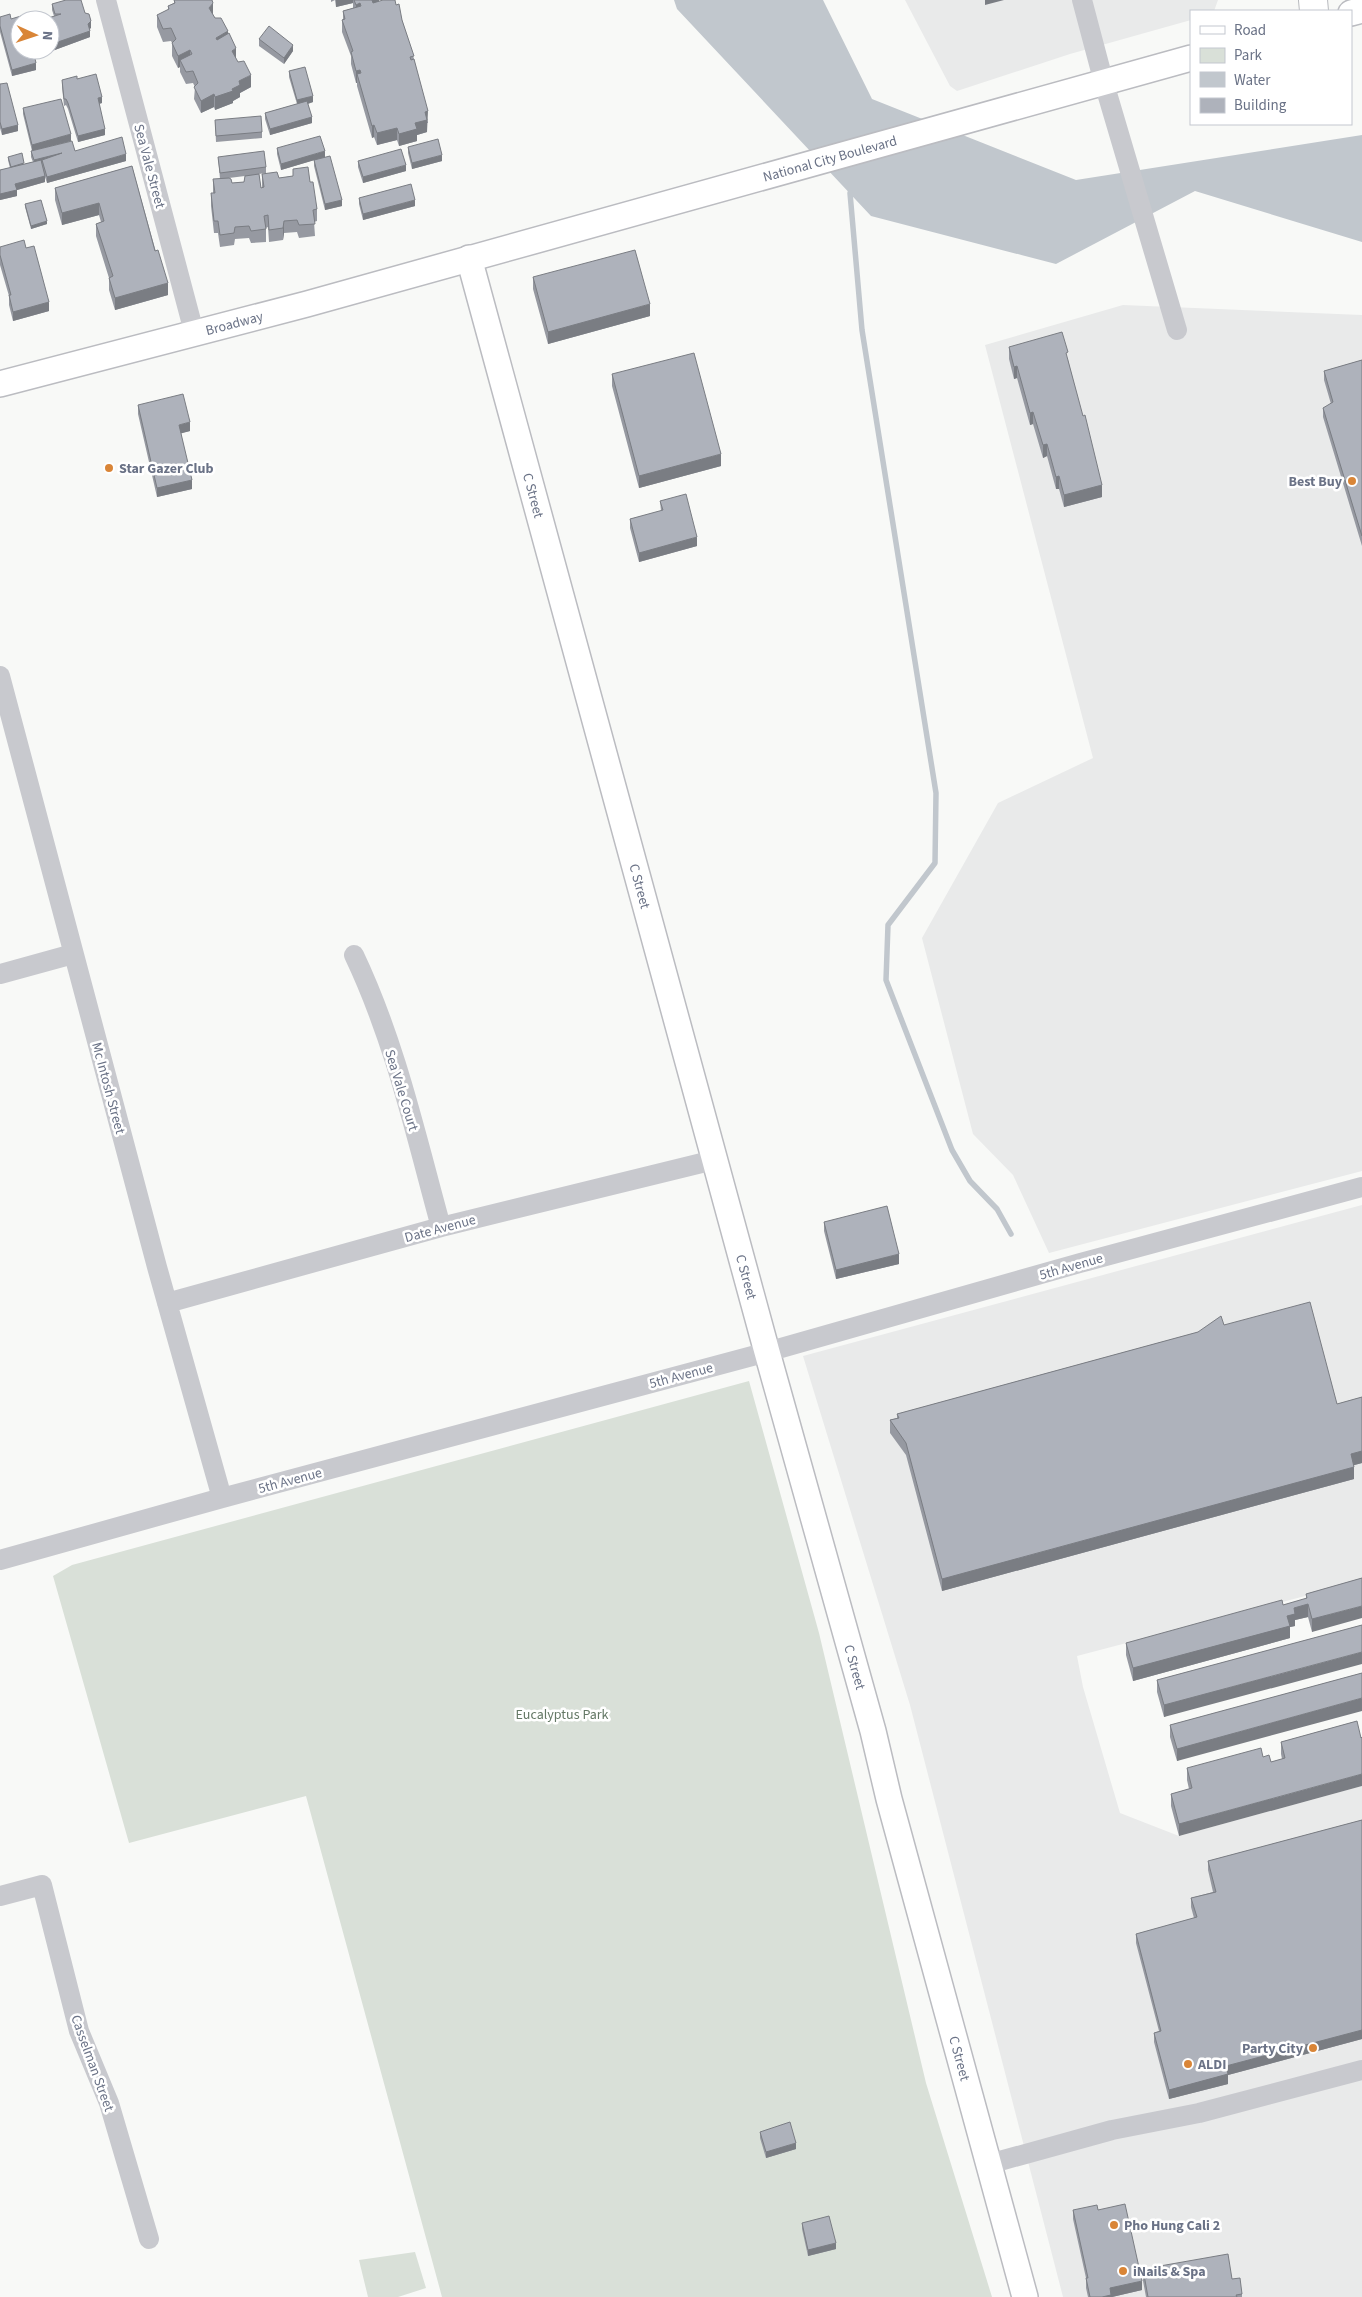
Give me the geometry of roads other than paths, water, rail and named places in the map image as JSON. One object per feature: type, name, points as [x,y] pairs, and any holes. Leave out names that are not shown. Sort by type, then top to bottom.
[{"type":"main road","name":"National City Boulevard","points":[[469,258],[1190,58]]},
{"type":"main road","name":"Broadway","points":[[0,384],[307,304],[469,258]]},
{"type":"main road","name":"C Street","points":[[469,258],[714,1160],[874,1730],[889,1799],[1025,2297]]},
{"type":"street","name":"Sea Vale Street","points":[[106,0],[194,332]]},
{"type":"street","points":[[1082,0],[1104,83],[1177,330]]},
{"type":"street","name":"Mc Intosh Street","points":[[0,676],[167,1303],[222,1498]]},
{"type":"street","points":[[0,974],[73,954]]},
{"type":"street","name":"Sea Vale Court","points":[[354,955],[372,994],[399,1076],[441,1227]]},
{"type":"street","name":"Date Avenue","points":[[167,1303],[441,1227],[714,1160]]},
{"type":"street","name":"5th Avenue","points":[[0,1560],[222,1498],[767,1352],[1080,1263],[1362,1187]]},
{"type":"street","name":"Casselman Street","points":[[0,1896],[42,1885],[79,2031],[109,2103],[149,2239]]},
{"type":"street","points":[[989,2164],[1112,2130],[1198,2113],[1362,2070]]},
{"type":"water","points":[[674,0],[823,0],[872,99],[1076,180],[1362,135],[1362,242],[1195,191],[1056,264],[871,216],[677,9]]},
{"type":"waterway","points":[[850,193],[862,330],[936,793],[935,863],[888,925],[886,980],[952,1150],[970,1181],[997,1209],[1011,1234]]},
{"type":"place","name":"Star Gazer Club","points":[[109,468]]},
{"type":"place","name":"Best Buy","points":[[1352,481]]},
{"type":"place","name":"Party City","points":[[1313,2048]]},
{"type":"place","name":"ALDI","points":[[1188,2064]]},
{"type":"place","name":"Pho Hung Cali 2","points":[[1114,2225]]},
{"type":"place","name":"iNails & Spa","points":[[1123,2271]]},
{"type":"park label","name":"Eucalyptus Park","points":[[562,1714]]}]
